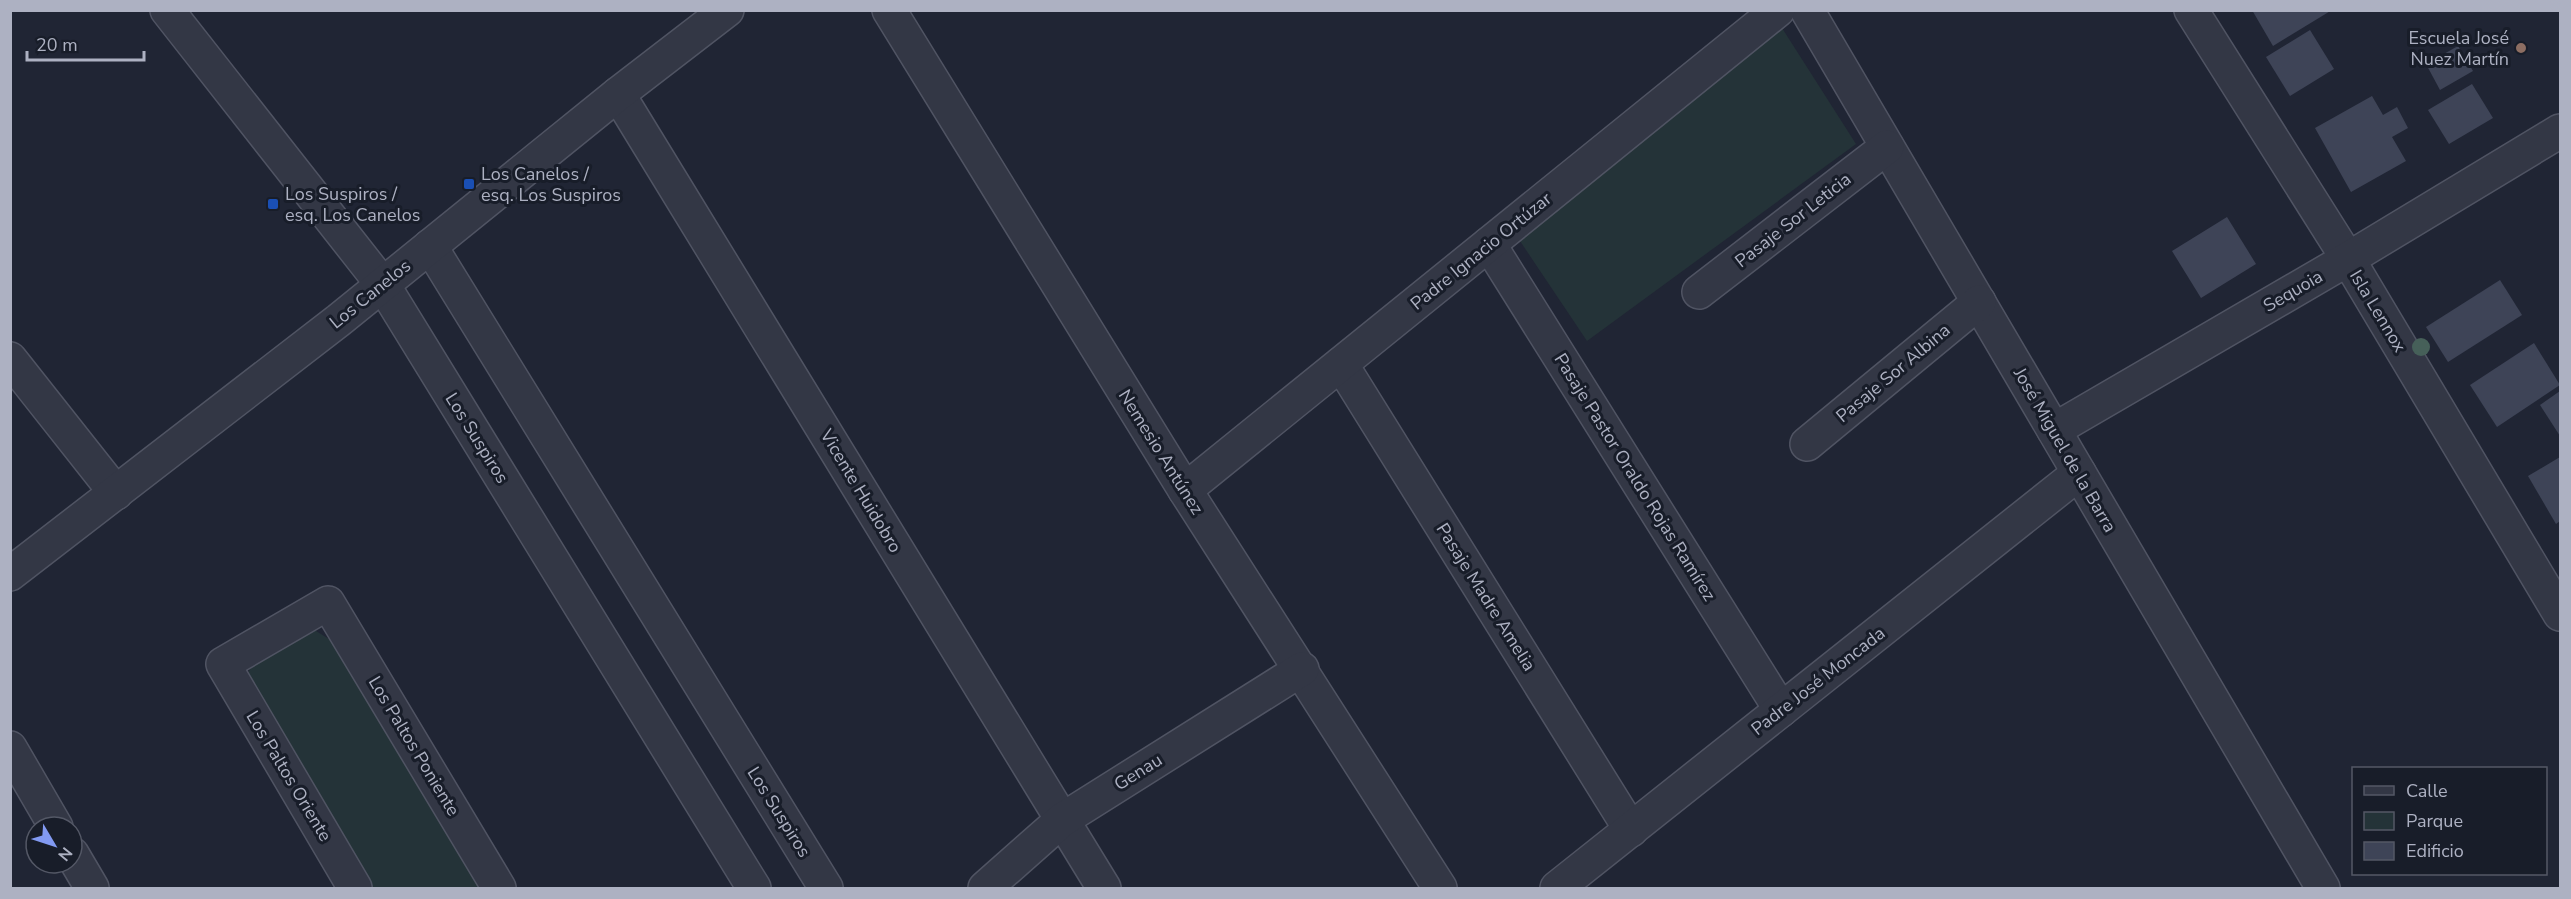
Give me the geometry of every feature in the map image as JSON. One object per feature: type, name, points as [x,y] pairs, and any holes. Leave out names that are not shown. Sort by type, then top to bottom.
[{"type":"street","name":"Los Suspiros","points":[[167,10],[383,285],[754,888]]},
{"type":"street","name":"Los Canelos","points":[[10,574],[383,285],[618,94],[727,10]]},
{"type":"street","name":"Nemesio Antúnez","points":[[889,10],[1185,490],[1302,669],[1440,888]]},
{"type":"street","name":"Padre Ignacio Ortúzar","points":[[1185,490],[1778,10]]},
{"type":"street","name":"José Miguel de la Barra","points":[[1807,10],[2323,888]]},
{"type":"street","name":"Isla Lennox","points":[[2191,10],[2348,260],[2560,614]]},
{"type":"street","name":"Vicente Huidobro","points":[[618,94],[1104,888]]},
{"type":"street","name":"Sequoia","points":[[2054,430],[2348,260],[2560,131]]},
{"type":"street","name":"Pasaje Sor Leticia","points":[[1699,292],[1887,147]]},
{"type":"street","name":"Pasaje Pastor Oraldo Rojas Ramírez","points":[[1489,244],[1781,710]]},
{"type":"street","name":"Los Suspiros","points":[[430,246],[826,888]]},
{"type":"street","name":"Pasaje Sor Albina","points":[[1807,444],[1978,302]]},
{"type":"street","points":[[10,359],[116,493]]},
{"type":"street","name":"Pasaje Madre Amelia","points":[[1341,364],[1631,830]]},
{"type":"street","name":"Padre José Moncada","points":[[1557,888],[2079,473]]},
{"type":"street","name":"Los Paltos Poniente","points":[[223,664],[328,603],[499,888]]},
{"type":"street","name":"Los Paltos Oriente","points":[[223,664],[356,888]]},
{"type":"street","name":"Genau","points":[[985,888],[1062,820],[1302,669]]},
{"type":"street","points":[[10,748],[49,815]]},
{"type":"street","points":[[84,874],[92,888]]},
{"type":"green space","points":[[1782,28],[1856,144],[1587,341],[1518,238]]},
{"type":"green space","points":[[308,626],[337,644],[483,888],[370,888],[244,679],[261,652]]},
{"type":"building","points":[[2252,10],[2332,10],[2273,46]]},
{"type":"building","points":[[2310,30],[2334,69],[2290,96],[2266,57]]},
{"type":"building","points":[[2458,46],[2473,71],[2440,90],[2426,64]]},
{"type":"building","points":[[2472,84],[2493,118],[2449,144],[2428,110]]},
{"type":"building","points":[[2372,96],[2383,115],[2397,107],[2408,128],[2392,137],[2406,161],[2351,192],[2315,128]]},
{"type":"building","points":[[2227,217],[2256,264],[2201,298],[2172,251]]},
{"type":"building","points":[[2500,280],[2522,315],[2448,362],[2426,327]]},
{"type":"building","points":[[2534,343],[2560,385],[2497,427],[2470,385]]},
{"type":"building","points":[[2560,391],[2560,436],[2540,405]]},
{"type":"building","points":[[2560,457],[2560,521],[2556,524],[2528,476]]},
{"type":"place","name":"Escuela José Nuez Martín","points":[[2521,48]]},
{"type":"place","name":"Los Canelos / esq. Los Suspiros","points":[[469,184]]},
{"type":"place","name":"Los Suspiros / esq. Los Canelos","points":[[273,204]]}]
